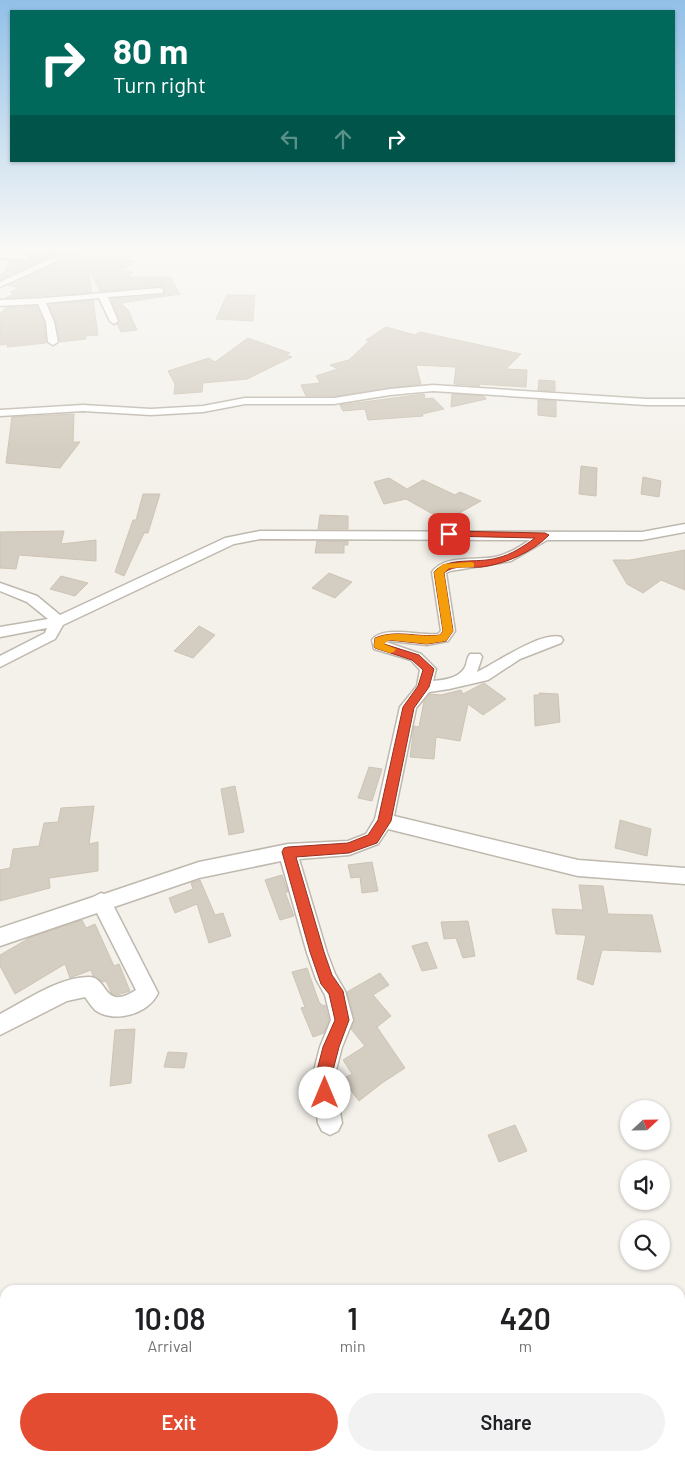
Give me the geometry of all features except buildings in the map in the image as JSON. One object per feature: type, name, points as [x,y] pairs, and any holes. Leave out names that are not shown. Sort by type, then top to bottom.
[{"type":"street","points":[[48,316],[53,342]]},
{"type":"street","points":[[112,316],[114,320]]},
{"type":"street","points":[[0,413],[83,408],[151,412],[194,409],[245,401],[334,401],[390,392],[433,388],[646,402],[685,402]]},
{"type":"street","points":[[0,632],[58,622],[230,541],[260,535],[642,536],[685,528]]},
{"type":"street","points":[[0,937],[101,901],[199,870],[288,852],[349,848],[372,839],[384,821],[408,707],[424,687],[428,669],[416,658],[379,646],[379,640],[388,636],[427,640],[443,638],[448,631],[439,572],[446,566],[483,564],[502,560],[528,547],[545,535]]},
{"type":"street","points":[[0,587],[21,593],[42,604],[58,622]]},
{"type":"street","points":[[0,662],[50,636],[58,622]]},
{"type":"street","points":[[424,687],[484,676],[515,656],[556,640]]},
{"type":"street","points":[[461,681],[474,668],[475,657]]},
{"type":"street","points":[[384,821],[578,868],[685,876]]},
{"type":"street","points":[[288,852],[317,952],[326,979],[335,991],[342,1020],[331,1047],[323,1078],[330,1123]]},
{"type":"street","points":[[0,1025],[63,992],[90,986],[103,1003],[118,1007],[136,1004],[148,993],[101,901]]},
{"type":"slow traffic","points":[[390,649],[379,646],[379,640],[388,636],[427,640],[443,638],[448,631],[439,572],[446,566],[471,565]]},
{"type":"route","points":[[325,1093],[323,1078],[331,1047],[342,1020],[335,991],[326,979],[317,952],[288,852],[349,848],[372,839],[384,821],[408,707],[424,687],[428,669],[416,658],[379,646],[379,640],[388,636],[427,640],[443,638],[448,631],[439,572],[446,566],[483,564],[502,560],[528,547],[545,535],[449,534]]}]
